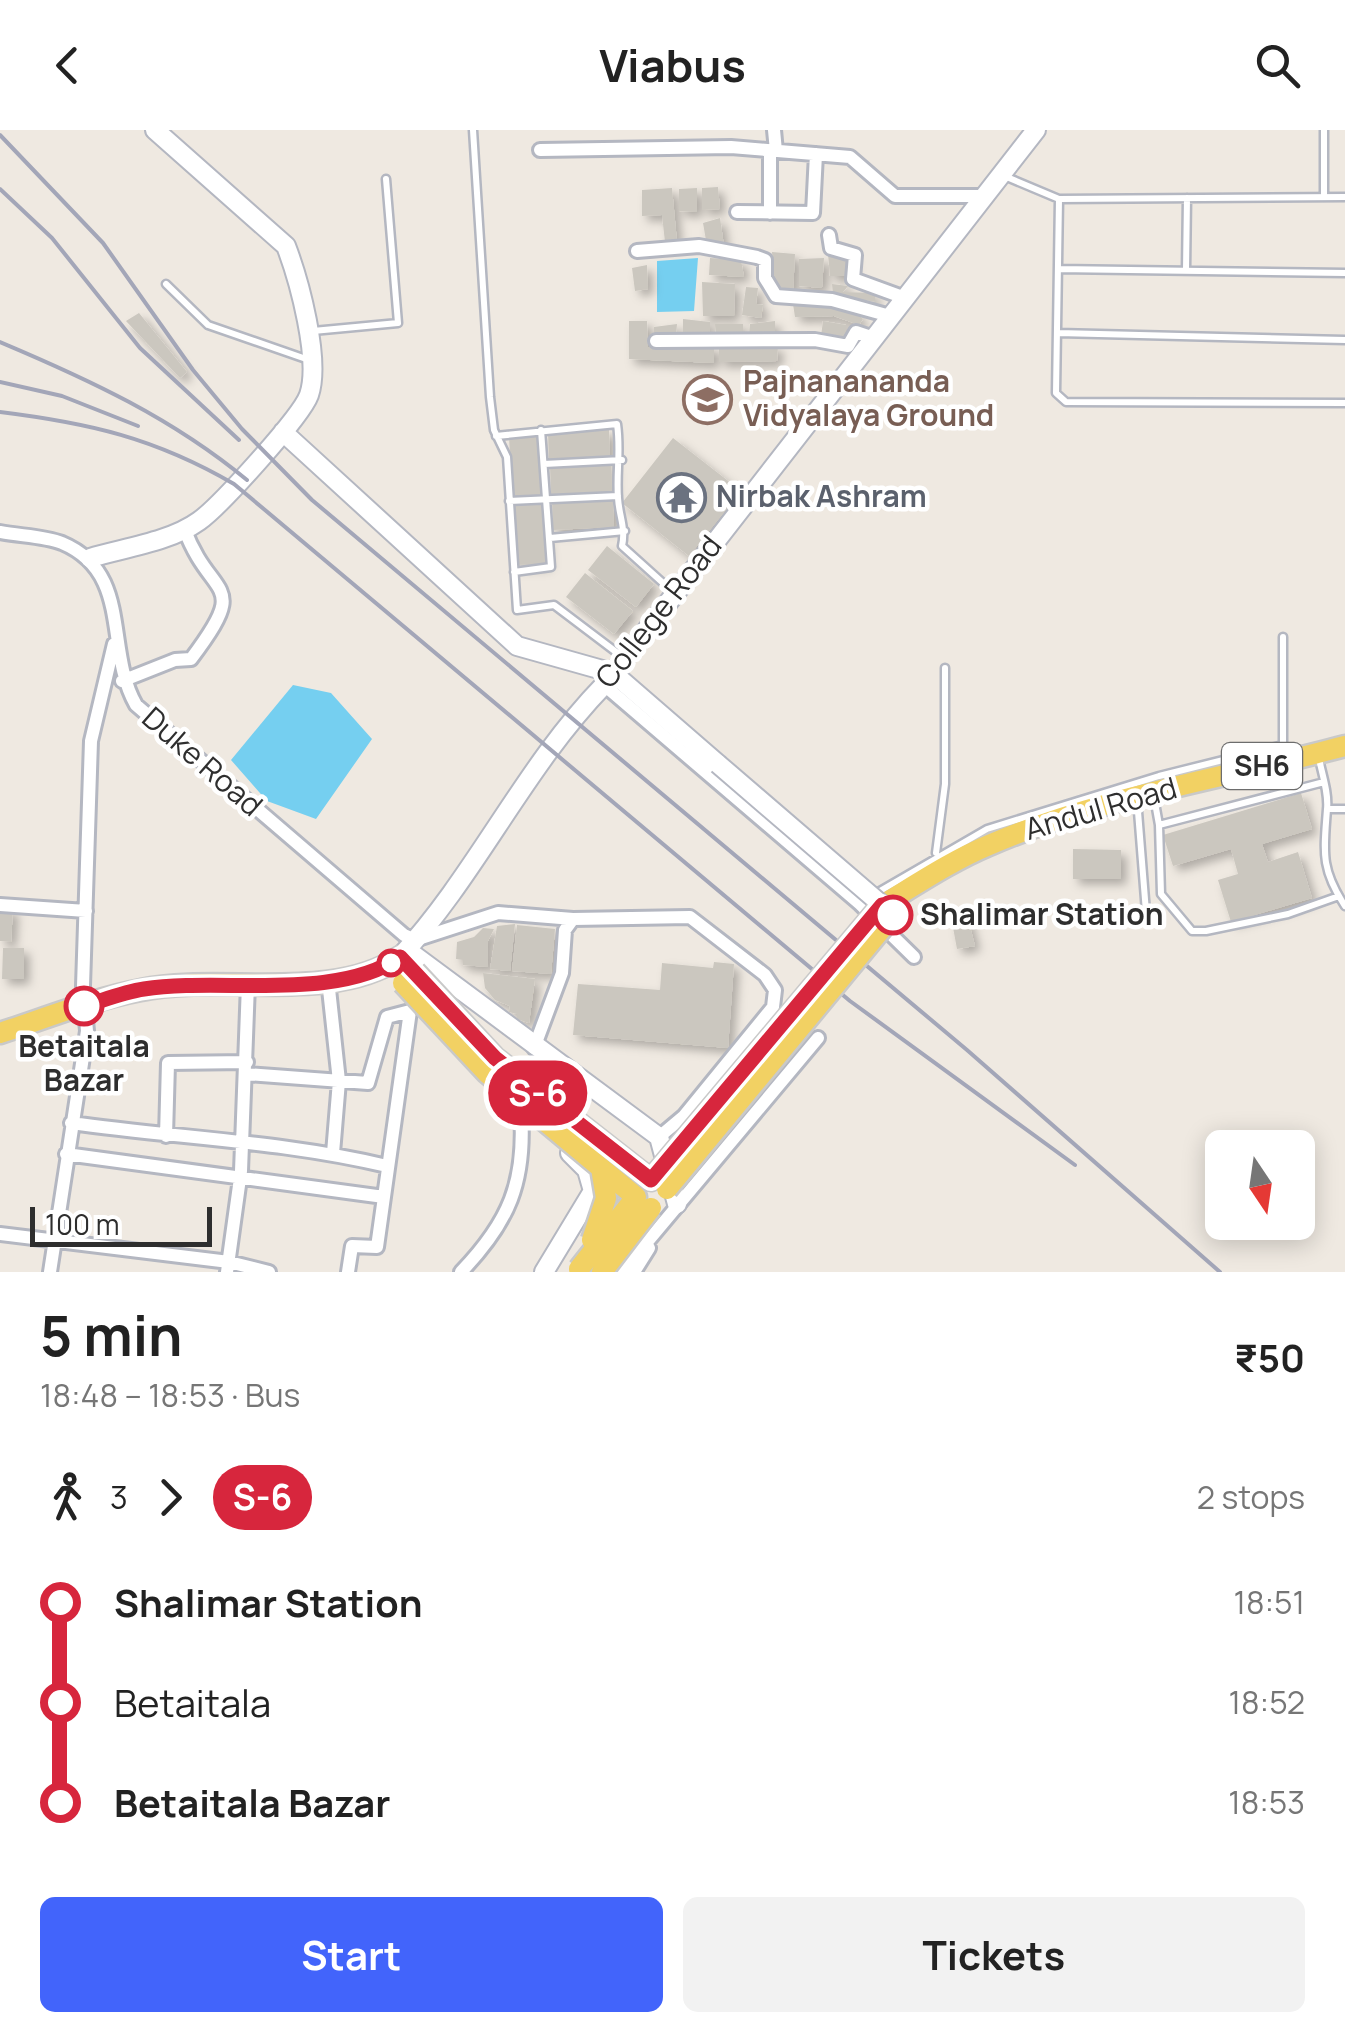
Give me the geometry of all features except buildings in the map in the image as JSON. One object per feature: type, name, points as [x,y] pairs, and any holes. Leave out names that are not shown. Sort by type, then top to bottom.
[{"type":"main road","name":"Andul Road","points":[[650,1209],[888,910],[924,880],[970,854],[1028,829],[1145,795],[1345,746]]},
{"type":"main road","points":[[0,1033],[144,989],[328,980],[405,961]]},
{"type":"main road","points":[[405,961],[488,1072],[650,1209]]},
{"type":"main road","points":[[405,961],[495,1058],[665,1191]]},
{"type":"main road","points":[[578,1270],[604,1214],[607,1189],[601,1168]]},
{"type":"main road","points":[[578,1270],[650,1209]]},
{"type":"main road","points":[[602,1272],[650,1209]]},
{"type":"street","points":[[0,532],[59,542],[90,558],[197,523],[278,437],[310,393],[307,332],[296,272],[286,246],[155,130]]},
{"type":"street","points":[[770,213],[774,130]]},
{"type":"street","name":"College Road","points":[[405,961],[550,746],[614,672],[1036,130]]},
{"type":"street","points":[[540,150],[773,151],[850,157],[895,196],[984,196]]},
{"type":"street","points":[[737,212],[813,213],[816,154]]},
{"type":"street","points":[[829,235],[831,248],[846,249],[855,256],[854,279],[905,298]]},
{"type":"street","points":[[637,251],[699,246],[757,257],[765,260],[765,278],[776,296],[832,300],[890,316]]},
{"type":"street","points":[[656,341],[815,340],[848,346],[856,332],[874,338]]},
{"type":"street","points":[[278,437],[517,646],[614,672],[888,910]]},
{"type":"street","points":[[122,680],[174,660],[191,659],[223,616],[225,600],[209,568],[194,555],[184,528]]},
{"type":"street","name":"Duke Road","points":[[90,558],[113,600],[122,680],[136,706],[405,961]]},
{"type":"street","points":[[50,1272],[70,1123],[85,1054],[92,740],[116,637]]},
{"type":"street","points":[[614,672],[914,957]]},
{"type":"street","points":[[0,906],[86,912]]},
{"type":"street","points":[[405,961],[498,913],[572,920],[690,917],[766,975],[775,990],[773,1007],[684,1116],[659,1137]]},
{"type":"street","points":[[461,1272],[493,1239],[513,1200],[524,1148],[521,1112],[562,973],[565,930],[572,920]]},
{"type":"street","points":[[405,961],[446,976],[538,1051],[659,1137],[665,1191]]},
{"type":"street","points":[[166,1136],[168,1064],[246,1068],[338,1081],[372,1080],[387,1017],[410,1011],[446,976]]},
{"type":"street","points":[[328,980],[338,1081],[332,1153]]},
{"type":"street","points":[[228,1267],[243,1139],[248,984]]},
{"type":"street","points":[[348,1272],[352,1246],[377,1248],[410,1011]]},
{"type":"street","points":[[622,1272],[650,1209],[665,1191],[818,1038]]},
{"type":"street","points":[[521,1112],[580,1161],[592,1180],[591,1199],[544,1272]]},
{"type":"street","points":[[70,1123],[166,1136],[243,1139],[387,1166]]},
{"type":"street","points":[[66,1154],[384,1197]]},
{"type":"street","points":[[634,1272],[650,1209]]},
{"type":"street","points":[[0,1234],[284,1272]]},
{"type":"lane","points":[[473,130],[496,436],[507,456],[517,610],[554,605],[614,672]]},
{"type":"lane","points":[[1324,130],[1324,197]]},
{"type":"lane","points":[[1001,174],[1059,199],[1345,197]]},
{"type":"lane","points":[[307,332],[398,324],[386,179]]},
{"type":"lane","points":[[1186,270],[1187,198]]},
{"type":"lane","points":[[1059,199],[1056,392],[1066,402],[1345,403]]},
{"type":"lane","points":[[1058,269],[1345,273]]},
{"type":"lane","points":[[166,284],[208,325],[310,360]]},
{"type":"lane","points":[[1058,333],[1345,340]]},
{"type":"lane","points":[[496,436],[617,424],[622,460],[618,496],[625,531],[622,546],[674,593]]},
{"type":"lane","points":[[514,572],[551,568],[541,430]]},
{"type":"lane","points":[[544,464],[622,460]]},
{"type":"lane","points":[[509,501],[618,496]]},
{"type":"lane","points":[[550,538],[625,531]]},
{"type":"lane","points":[[860,904],[936,854],[988,828],[1159,776],[1283,745],[1283,637]]},
{"type":"lane","points":[[936,854],[945,784],[944,668]]},
{"type":"lane","points":[[1318,753],[1327,810],[1324,856],[1345,906]]},
{"type":"lane","points":[[1159,825],[1324,782]]},
{"type":"lane","points":[[1145,795],[1159,825],[1161,894],[1192,931],[1288,914],[1339,896]]},
{"type":"lane","points":[[1107,914],[1138,920],[1146,912],[1145,795]]},
{"type":"lane","points":[[1327,810],[1345,809]]},
{"type":"water","points":[[698,258],[694,311],[657,312],[657,261]]},
{"type":"water","points":[[293,685],[331,693],[372,739],[316,819],[267,801],[231,760]]},
{"type":"railway","points":[[0,135],[103,243],[193,370],[242,429],[312,500],[967,1050],[1220,1272]]},
{"type":"railway","points":[[0,189],[52,238],[140,348],[239,440]]},
{"type":"railway","points":[[0,342],[160,419],[247,480]]},
{"type":"railway","points":[[0,382],[62,396],[138,426]]},
{"type":"railway","points":[[0,412],[121,435],[177,455],[234,484],[850,1001],[1075,1165]]},
{"type":"bus line","name":"S-6","points":[[84,1006],[144,989],[328,980],[388,966],[400,957],[495,1058],[615,1156],[651,1180],[882,905],[893,915]]},
{"type":"place","name":"Pajnanananda Vidyalaya Ground","points":[[708,399]]},
{"type":"place","name":"Nirbak Ashram","points":[[681,497]]},
{"type":"place","name":"Shalimar Station","points":[[893,915]]},
{"type":"place","name":"Betaitala Bazar","points":[[84,1006]]}]
